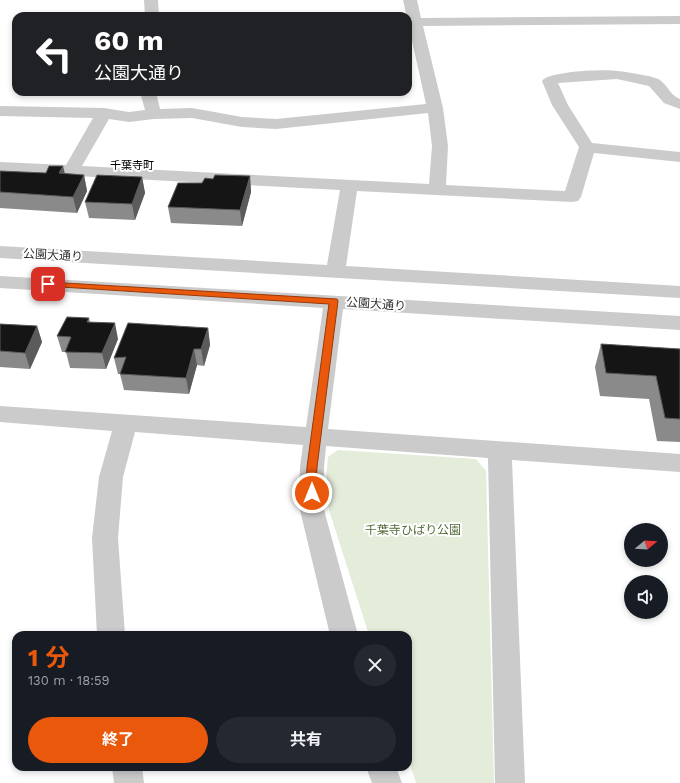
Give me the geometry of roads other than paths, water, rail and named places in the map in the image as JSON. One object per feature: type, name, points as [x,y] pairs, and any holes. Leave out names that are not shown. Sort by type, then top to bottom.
[{"type":"street","points":[[151,0],[152,12]]},
{"type":"street","points":[[410,0],[435,108],[440,146],[437,189]]},
{"type":"street","points":[[416,22],[680,20]]},
{"type":"street","points":[[0,167],[572,197],[587,147],[560,105],[550,81],[560,78],[617,75],[654,83],[669,100],[680,104]]},
{"type":"street","points":[[149,96],[154,114]]},
{"type":"street","points":[[0,111],[104,113],[129,118],[154,114],[192,112],[242,122],[276,124],[361,114],[435,108]]},
{"type":"street","points":[[71,170],[104,113]]},
{"type":"street","points":[[587,147],[680,157]]},
{"type":"street","points":[[336,272],[349,186]]},
{"type":"street","name":"公園大通り","points":[[0,252],[680,292]]},
{"type":"street","name":"公園大通り","points":[[0,282],[680,323]]},
{"type":"street","points":[[334,301],[312,467],[312,506],[322,553],[343,631]]},
{"type":"street","points":[[0,414],[680,463]]},
{"type":"street","points":[[111,631],[105,538],[111,477],[126,423]]},
{"type":"street","points":[[500,450],[510,783]]},
{"type":"street","points":[[128,771],[129,783]]},
{"type":"street","points":[[382,771],[387,783]]},
{"type":"district","name":"千葉寺町","points":[[132,165]]},
{"type":"park label","name":"千葉寺ひばり公園","points":[[413,530]]}]
